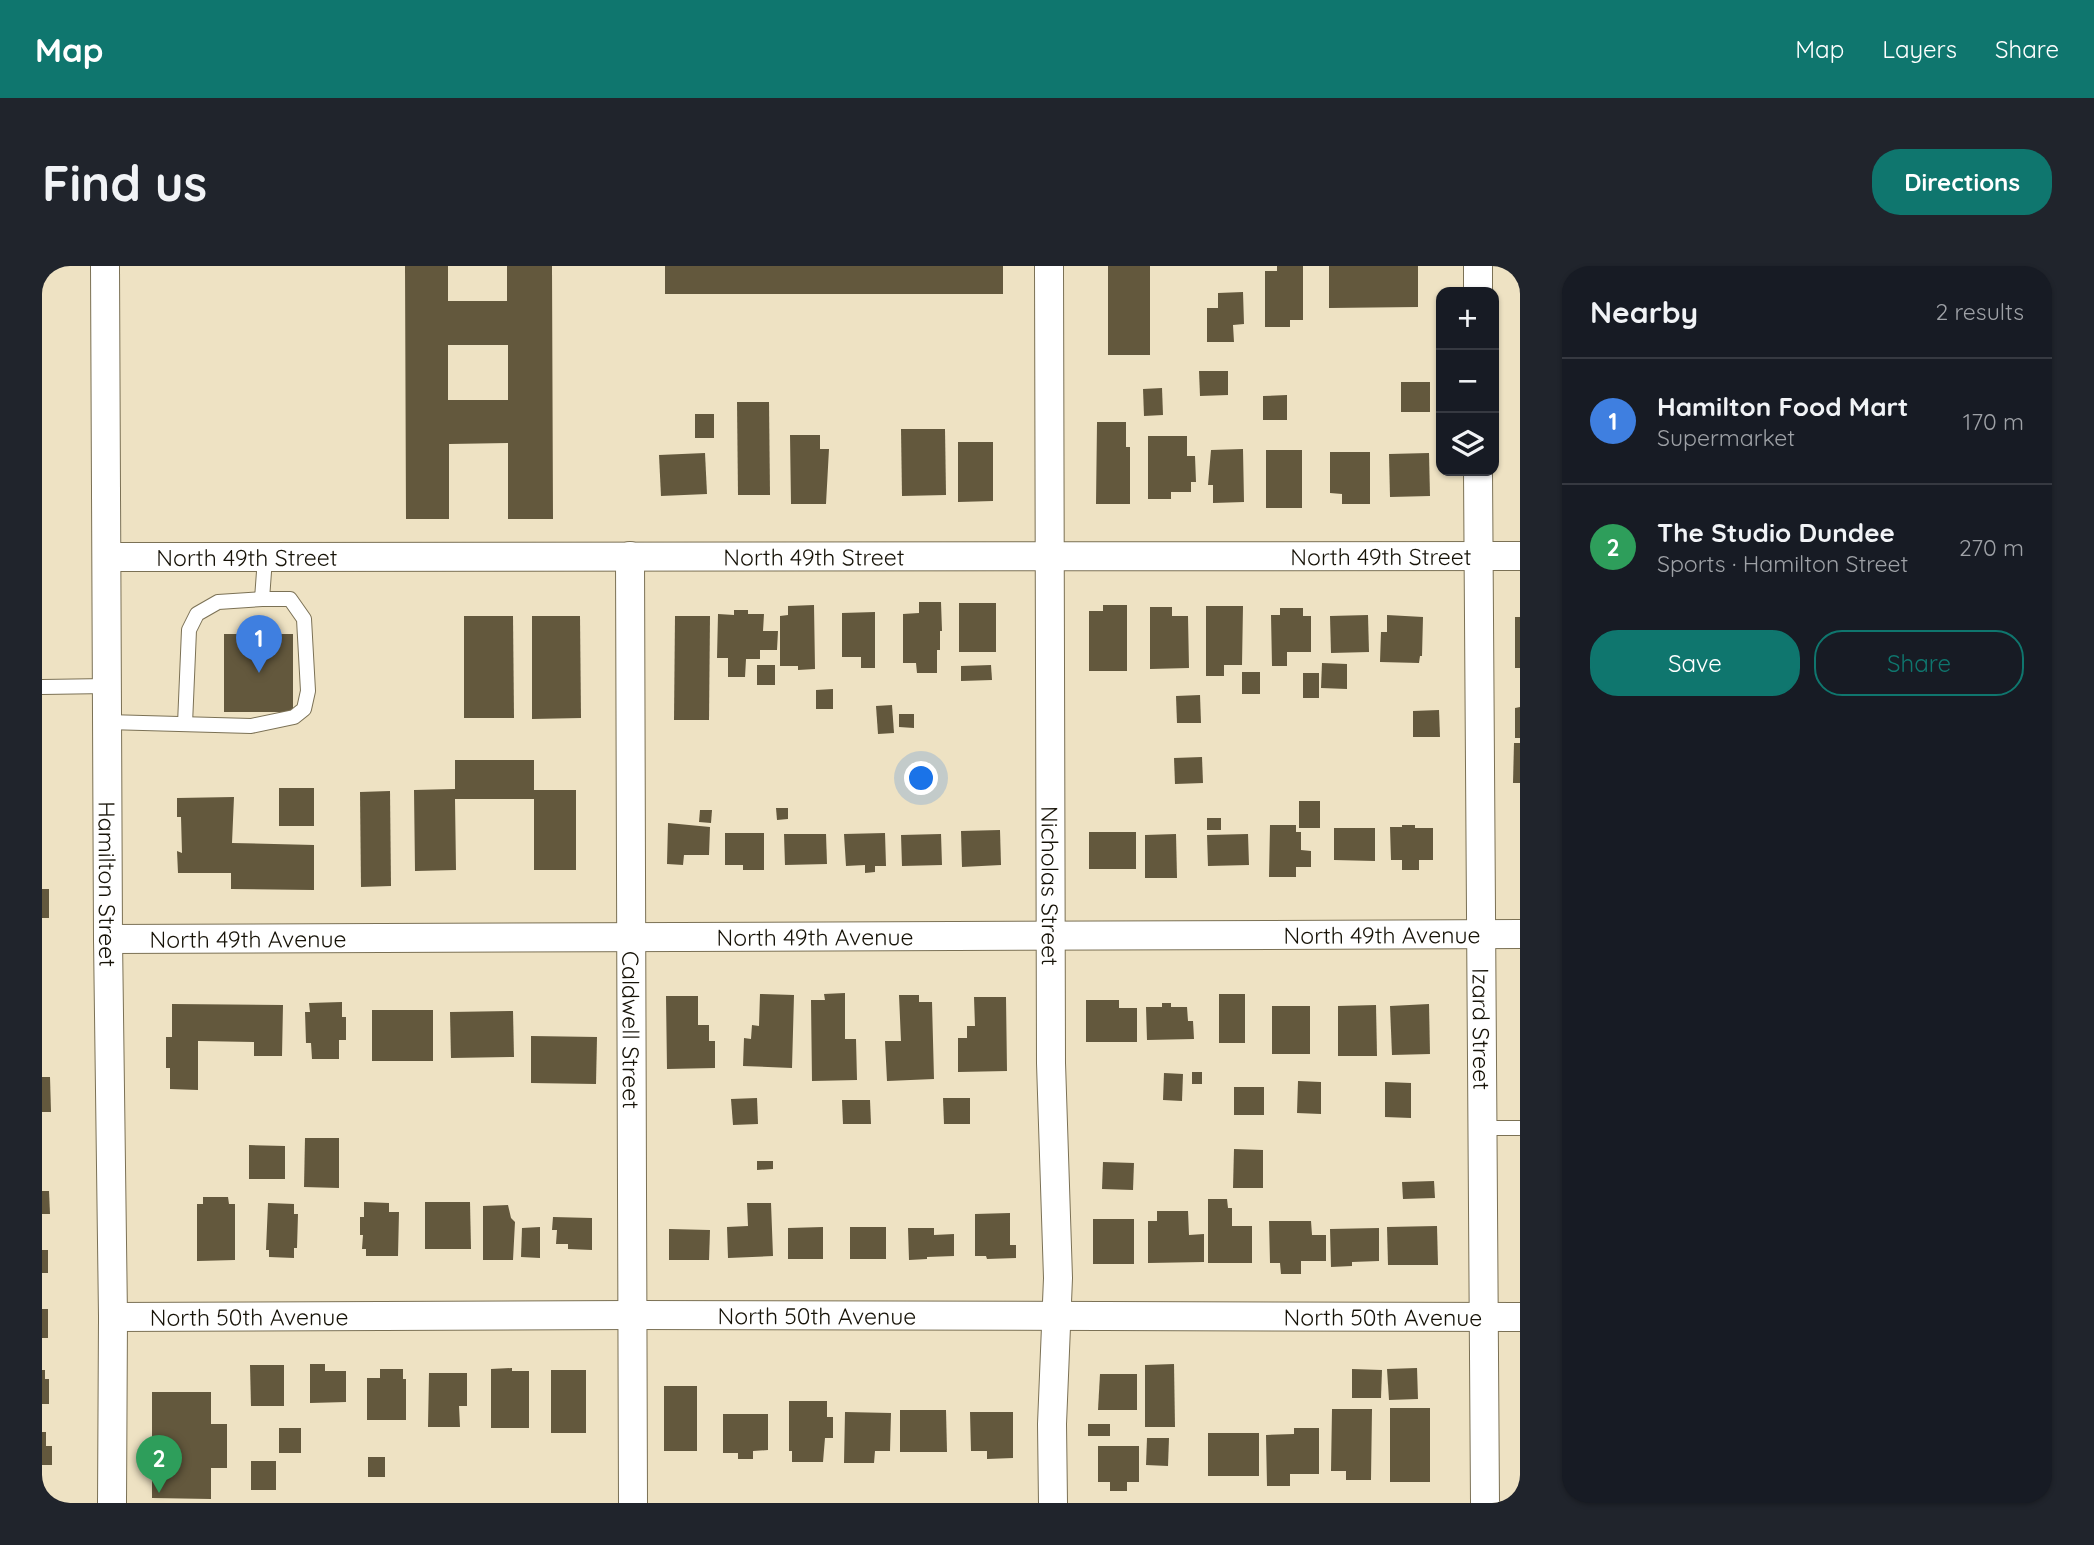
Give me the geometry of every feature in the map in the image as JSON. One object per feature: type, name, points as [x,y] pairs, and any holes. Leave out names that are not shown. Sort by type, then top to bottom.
[{"type":"street","name":"Hamilton Street","points":[[105,266],[114,1480],[112,1503]]},
{"type":"street","name":"Nicholas Street","points":[[1049,266],[1050,934],[1057,1315],[1052,1424],[1054,1503]]},
{"type":"street","points":[[1478,266],[1478,287]]},
{"type":"street","name":"Izard Street","points":[[1478,476],[1485,1503]]},
{"type":"street","name":"Caldwell Street","points":[[630,556],[634,1503]]},
{"type":"street","name":"North 49th Street","points":[[107,557],[1520,556]]},
{"type":"street","name":"North 49th Avenue","points":[[108,939],[630,935],[1520,934]]},
{"type":"street","name":"North 50th Avenue","points":[[113,1317],[1520,1317]]},
{"type":"lane","points":[[262,599],[265,558]]},
{"type":"lane","points":[[107,722],[251,726],[294,717],[304,709],[308,691],[304,619],[290,599],[218,602],[197,614],[189,630],[185,724]]},
{"type":"lane","points":[[42,687],[107,686]]},
{"type":"lane","points":[[1482,1128],[1520,1128]]},
{"type":"building","points":[[405,266],[448,266],[448,301],[507,301],[507,266],[552,266],[553,519],[508,519],[508,443],[449,444],[449,519],[406,519]],"holes":[[[448,345],[508,345],[508,400],[448,400]]]},
{"type":"building","points":[[665,266],[1003,266],[1003,294],[665,294]]},
{"type":"building","points":[[1108,266],[1150,266],[1150,355],[1108,355]]},
{"type":"building","points":[[1277,266],[1303,266],[1303,320],[1290,320],[1290,327],[1265,327],[1265,271],[1277,271]]},
{"type":"building","points":[[1329,266],[1418,266],[1418,307],[1329,308]]},
{"type":"building","points":[[1243,292],[1244,324],[1233,325],[1234,342],[1207,342],[1207,308],[1218,308],[1218,293]]},
{"type":"building","points":[[1199,371],[1228,371],[1228,395],[1200,396]]},
{"type":"building","points":[[1401,382],[1430,382],[1430,412],[1401,412]]},
{"type":"building","points":[[1162,388],[1163,415],[1144,416],[1143,389]]},
{"type":"building","points":[[1287,395],[1287,420],[1263,420],[1263,396]]},
{"type":"building","points":[[737,402],[769,402],[770,495],[738,495]]},
{"type":"building","points":[[695,414],[714,414],[714,438],[695,438]]},
{"type":"building","points":[[1097,422],[1126,422],[1126,447],[1130,447],[1130,504],[1096,504]]},
{"type":"building","points":[[901,429],[945,429],[946,495],[902,496]]},
{"type":"building","points":[[790,435],[820,435],[820,449],[829,449],[826,504],[791,504]]},
{"type":"building","points":[[1148,436],[1187,436],[1187,456],[1195,456],[1196,482],[1191,482],[1191,492],[1171,492],[1171,499],[1148,499]]},
{"type":"building","points":[[958,442],[993,442],[993,501],[958,502]]},
{"type":"building","points":[[1243,449],[1244,502],[1213,503],[1213,485],[1208,485],[1211,450]]},
{"type":"building","points":[[1266,450],[1302,450],[1302,508],[1266,508]]},
{"type":"building","points":[[1330,452],[1370,452],[1370,504],[1342,504],[1342,494],[1330,493]]},
{"type":"building","points":[[705,453],[707,494],[661,496],[659,455]]},
{"type":"building","points":[[1429,453],[1430,496],[1390,497],[1389,454]]},
{"type":"building","points":[[919,602],[941,602],[942,631],[940,650],[937,650],[937,673],[917,673],[916,663],[903,663],[903,614],[919,613]]},
{"type":"building","points":[[959,603],[996,603],[996,652],[959,652]]},
{"type":"building","points":[[814,605],[815,669],[798,670],[798,666],[780,666],[780,616],[788,615],[788,606]]},
{"type":"building","points":[[1103,605],[1127,605],[1127,671],[1089,671],[1089,611],[1103,611]]},
{"type":"building","points":[[1206,606],[1243,606],[1242,665],[1224,665],[1224,676],[1206,676]]},
{"type":"building","points":[[1150,607],[1172,607],[1172,616],[1188,616],[1189,668],[1150,669]]},
{"type":"building","points":[[1280,608],[1303,608],[1303,616],[1311,616],[1311,652],[1287,652],[1287,666],[1272,666],[1271,615],[1280,615]]},
{"type":"building","points":[[734,610],[748,610],[748,614],[764,614],[763,631],[778,631],[777,650],[760,650],[760,659],[746,659],[745,677],[728,677],[728,658],[717,658],[718,614],[734,615]]},
{"type":"building","points":[[875,612],[875,668],[861,668],[861,657],[842,657],[842,613]]},
{"type":"building","points":[[1368,615],[1369,652],[1331,653],[1330,616]]},
{"type":"building","points":[[1387,615],[1423,617],[1422,656],[1419,663],[1380,662],[1381,632],[1387,632]]},
{"type":"building","points":[[464,616],[513,616],[514,718],[464,718]]},
{"type":"building","points":[[532,616],[580,616],[581,718],[532,719]]},
{"type":"building","points":[[675,616],[710,616],[709,720],[674,720]]},
{"type":"building","points":[[1515,617],[1520,617],[1520,668],[1515,668]]},
{"type":"building","points":[[224,634],[293,634],[293,712],[224,712]]},
{"type":"building","points":[[1322,663],[1347,664],[1347,689],[1321,688]]},
{"type":"building","points":[[757,665],[775,665],[775,685],[757,685]]},
{"type":"building","points":[[991,665],[992,680],[961,681],[961,666]]},
{"type":"building","points":[[1242,672],[1260,672],[1260,694],[1242,694]]},
{"type":"building","points":[[1303,673],[1319,673],[1319,698],[1303,698]]},
{"type":"building","points":[[833,689],[833,709],[816,709],[816,690]]},
{"type":"building","points":[[1200,695],[1201,723],[1177,723],[1176,696]]},
{"type":"building","points":[[892,705],[894,733],[878,734],[876,706]]},
{"type":"building","points":[[1520,707],[1520,738],[1515,738],[1515,708]]},
{"type":"building","points":[[1439,710],[1440,737],[1413,737],[1413,711]]},
{"type":"building","points":[[899,714],[914,714],[914,728],[899,727]]},
{"type":"building","points":[[1514,743],[1520,743],[1520,783],[1513,783]]},
{"type":"building","points":[[1202,757],[1203,783],[1175,784],[1174,758]]},
{"type":"building","points":[[455,760],[534,760],[534,790],[576,790],[576,870],[534,870],[534,799],[455,799],[456,870],[415,871],[414,790],[455,789]]},
{"type":"building","points":[[279,788],[314,788],[314,826],[279,826]]},
{"type":"building","points":[[390,791],[391,886],[361,887],[360,792]]},
{"type":"building","points":[[234,797],[232,843],[314,845],[314,890],[231,889],[231,873],[178,873],[177,851],[182,853],[181,817],[177,817],[177,798]]},
{"type":"building","points":[[1299,801],[1320,801],[1320,828],[1299,828]]},
{"type":"building","points":[[776,808],[788,808],[788,819],[777,820]]},
{"type":"building","points":[[700,810],[712,810],[711,823],[699,822]]},
{"type":"building","points":[[1207,818],[1221,818],[1221,830],[1207,830]]},
{"type":"building","points":[[668,823],[710,827],[709,855],[684,855],[683,865],[667,864]]},
{"type":"building","points":[[1270,825],[1296,825],[1296,832],[1301,832],[1301,850],[1311,851],[1311,867],[1296,867],[1296,877],[1269,877]]},
{"type":"building","points":[[1402,825],[1433,828],[1433,860],[1419,860],[1419,870],[1402,870],[1402,860],[1391,860],[1390,827]]},
{"type":"building","points":[[1334,828],[1375,828],[1375,861],[1334,860]]},
{"type":"building","points":[[1000,830],[1001,865],[962,867],[961,831]]},
{"type":"building","points":[[1089,832],[1136,832],[1136,869],[1089,869]]},
{"type":"building","points":[[725,833],[764,833],[764,870],[743,870],[743,865],[725,865]]},
{"type":"building","points":[[885,833],[886,866],[875,866],[875,872],[865,873],[865,865],[846,866],[844,834]]},
{"type":"building","points":[[784,834],[826,834],[827,864],[785,865]]},
{"type":"building","points":[[941,834],[942,865],[902,866],[901,835]]},
{"type":"building","points":[[1176,834],[1177,878],[1145,878],[1145,835]]},
{"type":"building","points":[[1248,834],[1249,865],[1208,866],[1207,835]]},
{"type":"building","points":[[42,889],[49,889],[49,918],[42,918]]},
{"type":"building","points":[[845,993],[845,1039],[856,1039],[857,1080],[812,1081],[811,1000],[825,1000],[824,994]]},
{"type":"building","points":[[760,994],[794,995],[792,1068],[743,1066],[744,1038],[751,1039],[752,1025],[759,1026]]},
{"type":"building","points":[[1219,994],[1245,994],[1245,1043],[1219,1043]]},
{"type":"building","points":[[899,995],[919,995],[919,1002],[932,1002],[934,1079],[887,1081],[885,1041],[901,1041]]},
{"type":"building","points":[[666,996],[698,996],[698,1025],[709,1025],[709,1041],[715,1041],[715,1068],[667,1069]]},
{"type":"building","points":[[974,997],[1006,997],[1007,1071],[958,1072],[958,1038],[967,1038],[967,1026],[975,1026]]},
{"type":"building","points":[[1086,1000],[1119,1000],[1119,1008],[1137,1008],[1137,1042],[1086,1042]]},
{"type":"building","points":[[342,1002],[342,1017],[346,1017],[346,1040],[339,1040],[339,1059],[312,1059],[311,1043],[306,1043],[305,1012],[310,1012],[309,1003]]},
{"type":"building","points":[[1162,1003],[1171,1003],[1171,1007],[1187,1007],[1188,1021],[1193,1021],[1194,1039],[1147,1040],[1146,1007],[1162,1007]]},
{"type":"building","points":[[172,1004],[283,1005],[282,1056],[254,1056],[254,1042],[198,1041],[198,1090],[170,1089],[170,1068],[166,1068],[166,1037],[172,1037]]},
{"type":"building","points":[[1429,1004],[1430,1054],[1392,1055],[1390,1006]]},
{"type":"building","points":[[1376,1005],[1377,1056],[1338,1056],[1338,1006]]},
{"type":"building","points":[[1272,1006],[1310,1006],[1310,1054],[1272,1054]]},
{"type":"building","points":[[372,1010],[433,1010],[433,1061],[372,1061]]},
{"type":"building","points":[[513,1011],[514,1057],[451,1058],[450,1012]]},
{"type":"building","points":[[531,1036],[597,1037],[596,1084],[531,1083]]},
{"type":"building","points":[[1192,1072],[1202,1072],[1202,1084],[1192,1084]]},
{"type":"building","points":[[1164,1073],[1183,1074],[1182,1101],[1163,1100]]},
{"type":"building","points":[[42,1077],[50,1077],[51,1112],[42,1112]]},
{"type":"building","points":[[1298,1081],[1321,1082],[1321,1114],[1297,1113]]},
{"type":"building","points":[[1385,1082],[1411,1083],[1411,1118],[1385,1117]]},
{"type":"building","points":[[1234,1087],[1264,1087],[1264,1115],[1234,1115]]},
{"type":"building","points":[[757,1098],[758,1124],[733,1125],[731,1099]]},
{"type":"building","points":[[943,1098],[970,1098],[970,1124],[944,1124]]},
{"type":"building","points":[[842,1100],[870,1100],[871,1124],[843,1124]]},
{"type":"building","points":[[305,1138],[339,1138],[339,1188],[304,1187]]},
{"type":"building","points":[[249,1145],[285,1146],[285,1179],[249,1179]]},
{"type":"building","points":[[1234,1149],[1263,1150],[1263,1188],[1233,1188]]},
{"type":"building","points":[[757,1161],[773,1161],[773,1169],[757,1170]]},
{"type":"building","points":[[1103,1162],[1134,1163],[1133,1190],[1102,1189]]},
{"type":"building","points":[[1434,1181],[1435,1198],[1403,1199],[1402,1182]]},
{"type":"building","points":[[42,1191],[49,1191],[50,1214],[42,1214]]},
{"type":"building","points":[[203,1197],[228,1197],[229,1204],[235,1204],[235,1260],[197,1261],[197,1204],[203,1204]]},
{"type":"building","points":[[1208,1199],[1227,1199],[1228,1208],[1232,1208],[1232,1226],[1252,1226],[1252,1263],[1208,1263]]},
{"type":"building","points":[[364,1202],[389,1203],[389,1212],[399,1212],[398,1256],[366,1256],[366,1249],[362,1249],[363,1235],[360,1235],[360,1217],[364,1217]]},
{"type":"building","points":[[425,1202],[470,1202],[471,1249],[425,1249]]},
{"type":"building","points":[[268,1203],[294,1204],[294,1214],[298,1214],[294,1258],[269,1257],[269,1250],[266,1250]]},
{"type":"building","points":[[747,1203],[771,1203],[773,1256],[728,1258],[727,1227],[748,1226]]},
{"type":"building","points":[[508,1205],[511,1218],[515,1222],[513,1260],[483,1260],[483,1206]]},
{"type":"building","points":[[1157,1211],[1188,1211],[1189,1235],[1204,1234],[1204,1262],[1148,1263],[1148,1221],[1157,1221]]},
{"type":"building","points":[[1010,1213],[1010,1245],[1016,1245],[1016,1258],[987,1259],[986,1256],[975,1256],[975,1214]]},
{"type":"building","points":[[553,1217],[592,1218],[592,1250],[568,1249],[568,1244],[556,1244],[557,1230],[552,1230]]},
{"type":"building","points":[[1093,1219],[1134,1219],[1134,1264],[1093,1264]]},
{"type":"building","points":[[1269,1221],[1311,1221],[1312,1235],[1326,1235],[1326,1261],[1301,1261],[1301,1274],[1281,1274],[1280,1263],[1270,1263]]},
{"type":"building","points":[[1437,1226],[1438,1265],[1388,1265],[1387,1227]]},
{"type":"building","points":[[540,1227],[540,1258],[521,1257],[522,1228]]},
{"type":"building","points":[[823,1227],[823,1259],[788,1259],[788,1228]]},
{"type":"building","points":[[850,1227],[886,1227],[886,1259],[850,1259]]},
{"type":"building","points":[[908,1228],[934,1228],[934,1235],[954,1234],[954,1256],[909,1260]]},
{"type":"building","points":[[1379,1228],[1379,1261],[1352,1262],[1352,1266],[1331,1267],[1330,1229]]},
{"type":"building","points":[[669,1229],[710,1230],[709,1260],[669,1260]]},
{"type":"building","points":[[42,1250],[48,1250],[48,1273],[42,1273]]},
{"type":"building","points":[[42,1309],[48,1309],[48,1338],[42,1338]]},
{"type":"building","points":[[310,1364],[325,1364],[325,1371],[346,1371],[346,1402],[310,1403]]},
{"type":"building","points":[[1174,1364],[1175,1427],[1145,1427],[1145,1365]]},
{"type":"building","points":[[250,1365],[284,1365],[284,1406],[251,1406]]},
{"type":"building","points":[[512,1368],[512,1371],[529,1371],[529,1428],[491,1428],[491,1369]]},
{"type":"building","points":[[1417,1368],[1418,1399],[1389,1400],[1387,1369]]},
{"type":"building","points":[[380,1369],[403,1369],[403,1379],[406,1379],[406,1420],[367,1420],[367,1378],[380,1378]]},
{"type":"building","points":[[1352,1369],[1382,1370],[1381,1398],[1352,1398]]},
{"type":"building","points":[[42,1370],[45,1370],[45,1379],[49,1379],[49,1404],[42,1404]]},
{"type":"building","points":[[551,1370],[586,1370],[586,1433],[551,1433]]},
{"type":"building","points":[[429,1373],[467,1373],[467,1406],[459,1406],[460,1427],[428,1427]]},
{"type":"building","points":[[1100,1374],[1137,1374],[1137,1410],[1098,1410]]},
{"type":"building","points":[[664,1386],[697,1386],[697,1451],[664,1451]]},
{"type":"building","points":[[152,1392],[211,1392],[211,1424],[227,1424],[227,1468],[211,1468],[211,1499],[152,1498]]},
{"type":"building","points":[[789,1401],[827,1401],[827,1417],[833,1417],[833,1438],[825,1438],[823,1462],[792,1462],[792,1451],[789,1451]]},
{"type":"building","points":[[1390,1408],[1430,1408],[1430,1482],[1390,1482]]},
{"type":"building","points":[[1332,1409],[1372,1409],[1371,1480],[1346,1480],[1346,1471],[1331,1471]]},
{"type":"building","points":[[900,1410],[946,1410],[947,1452],[900,1452]]},
{"type":"building","points":[[845,1412],[891,1413],[890,1451],[875,1451],[874,1463],[844,1463]]},
{"type":"building","points":[[970,1412],[1013,1412],[1013,1458],[987,1459],[987,1451],[971,1451]]},
{"type":"building","points":[[723,1414],[768,1414],[768,1450],[753,1451],[753,1459],[738,1459],[738,1453],[723,1453]]},
{"type":"building","points":[[1088,1424],[1110,1424],[1110,1436],[1088,1436]]},
{"type":"building","points":[[279,1428],[301,1428],[301,1453],[279,1453]]},
{"type":"building","points":[[1294,1428],[1319,1428],[1319,1474],[1290,1474],[1290,1486],[1267,1486],[1266,1435],[1294,1434]]},
{"type":"building","points":[[42,1432],[46,1432],[46,1446],[52,1446],[52,1465],[42,1465]]},
{"type":"building","points":[[1208,1433],[1259,1433],[1259,1476],[1208,1476]]},
{"type":"building","points":[[1147,1438],[1169,1438],[1168,1466],[1146,1465]]},
{"type":"building","points":[[1098,1446],[1139,1446],[1139,1482],[1127,1482],[1127,1491],[1110,1491],[1110,1482],[1098,1482]]},
{"type":"building","points":[[368,1457],[385,1457],[385,1477],[368,1477]]},
{"type":"building","points":[[251,1461],[276,1461],[276,1490],[251,1490]]},
{"type":"place","name":"Hamilton Food Mart","points":[[259,673]]},
{"type":"place","name":"The Studio Dundee","points":[[159,1493]]}]
